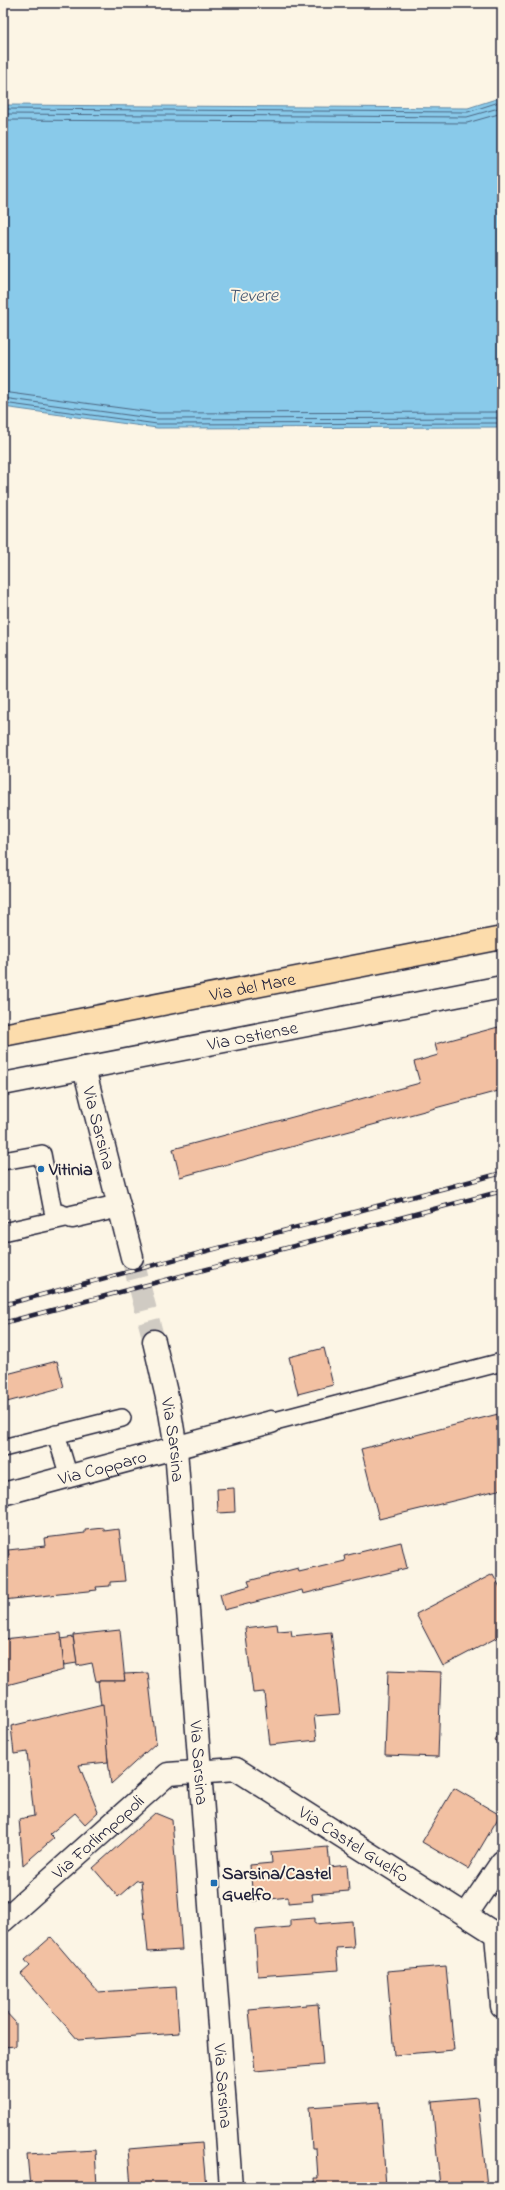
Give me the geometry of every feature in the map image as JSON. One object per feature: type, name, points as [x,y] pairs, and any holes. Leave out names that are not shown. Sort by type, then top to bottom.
[{"type":"main road","name":"Via del Mare","points":[[3,1035],[502,938]]},
{"type":"street","name":"Via Ostiense","points":[[3,1084],[502,987]]},
{"type":"street","name":"Via Sarsina","points":[[84,1068],[132,1257]]},
{"type":"street","points":[[72,1217],[119,1206]]},
{"type":"street","name":"Via Sarsina","points":[[154,1341],[169,1406],[176,1449],[231,2187]]},
{"type":"street","name":"Via Copparo","points":[[3,1494],[176,1449],[271,1422]]},
{"type":"street","name":"Via Castel Guelfo","points":[[201,1771],[236,1769],[499,1936]]},
{"type":"street","name":"Via Forlimpopoli","points":[[3,1921],[168,1774],[201,1771]]},
{"type":"street","points":[[466,1915],[502,1862]]},
{"type":"street","points":[[499,1936],[502,2006]]},
{"type":"lane","points":[[3,1161],[42,1154],[53,1211],[72,1217]]},
{"type":"lane","points":[[3,1232],[72,1217]]},
{"type":"lane","points":[[271,1422],[502,1362]]},
{"type":"lane","points":[[3,1448],[122,1418]]},
{"type":"lane","points":[[56,1434],[69,1477]]},
{"type":"water","name":"Tevere","points":[[502,97],[502,427],[157,428],[3,407],[3,105],[468,108]]},
{"type":"building","points":[[502,1026],[502,1090],[180,1177],[173,1149],[420,1083],[414,1062],[438,1055],[435,1044]]},
{"type":"building","points":[[324,1348],[333,1385],[298,1394],[289,1357]]},
{"type":"building","points":[[57,1361],[64,1387],[3,1403],[3,1375]]},
{"type":"building","points":[[502,1413],[502,1489],[379,1519],[361,1449]]},
{"type":"building","points":[[234,1488],[235,1512],[218,1513],[217,1489]]},
{"type":"building","points":[[104,1528],[104,1531],[119,1529],[125,1581],[110,1582],[110,1586],[96,1587],[97,1590],[3,1600],[3,1556],[9,1555],[8,1550],[45,1546],[44,1538],[85,1533],[85,1530]]},
{"type":"building","points":[[401,1542],[407,1568],[303,1594],[302,1590],[224,1610],[220,1594],[250,1586],[248,1581],[298,1568],[299,1572],[345,1561],[344,1556]]},
{"type":"building","points":[[493,1574],[502,1591],[502,1635],[443,1666],[416,1614]]},
{"type":"building","points":[[277,1624],[278,1631],[291,1630],[292,1636],[331,1632],[340,1714],[314,1716],[317,1740],[270,1745],[264,1692],[253,1693],[245,1628]]},
{"type":"building","points":[[120,1630],[125,1681],[96,1681],[92,1663],[77,1666],[73,1635]]},
{"type":"building","points":[[61,1633],[64,1670],[3,1686],[3,1639]]},
{"type":"building","points":[[73,1637],[77,1663],[64,1665],[61,1639]]},
{"type":"building","points":[[388,1670],[441,1672],[438,1757],[385,1755]]},
{"type":"building","points":[[148,1673],[156,1743],[111,1784],[98,1681],[125,1681],[124,1674]]},
{"type":"building","points":[[103,1704],[108,1762],[79,1765],[98,1812],[85,1824],[75,1813],[50,1834],[54,1838],[23,1865],[19,1819],[34,1816],[27,1752],[14,1754],[11,1726]]},
{"type":"building","points":[[502,1729],[502,1745],[495,1741]]},
{"type":"building","points":[[454,1788],[500,1815],[468,1869],[422,1842]]},
{"type":"building","points":[[155,1813],[172,1820],[182,1950],[148,1952],[141,1880],[136,1881],[118,1897],[93,1868]]},
{"type":"building","points":[[328,1847],[330,1867],[347,1865],[349,1891],[312,1894],[313,1901],[288,1903],[288,1897],[253,1901],[250,1865],[272,1863],[271,1852]]},
{"type":"building","points":[[315,1918],[315,1924],[352,1921],[354,1947],[336,1948],[338,1970],[258,1976],[255,1930],[290,1927],[290,1920]]},
{"type":"building","points":[[51,1937],[98,1992],[176,1987],[179,2033],[78,2040],[21,1974],[30,1966],[25,1960]]},
{"type":"building","points":[[446,1966],[454,2050],[394,2055],[387,1971]]},
{"type":"building","points":[[318,2004],[323,2065],[255,2071],[249,2010]]},
{"type":"building","points":[[3,2009],[16,2023],[16,2046],[3,2047]]},
{"type":"building","points":[[478,2097],[487,2187],[440,2187],[432,2101]]},
{"type":"building","points":[[380,2102],[386,2187],[315,2187],[314,2178],[318,2178],[316,2148],[312,2148],[309,2107]]},
{"type":"building","points":[[202,2143],[206,2187],[131,2187],[128,2149]]},
{"type":"building","points":[[95,2150],[97,2187],[30,2187],[27,2154]]},
{"type":"tunnel","points":[[132,1257],[154,1341]]},
{"type":"railway","points":[[3,1305],[502,1173]]},
{"type":"railway","points":[[3,1323],[502,1191]]},
{"type":"place","name":"Vitinia","points":[[41,1169]]},
{"type":"place","name":"Sarsina/Castel Guelfo","points":[[214,1883]]}]
